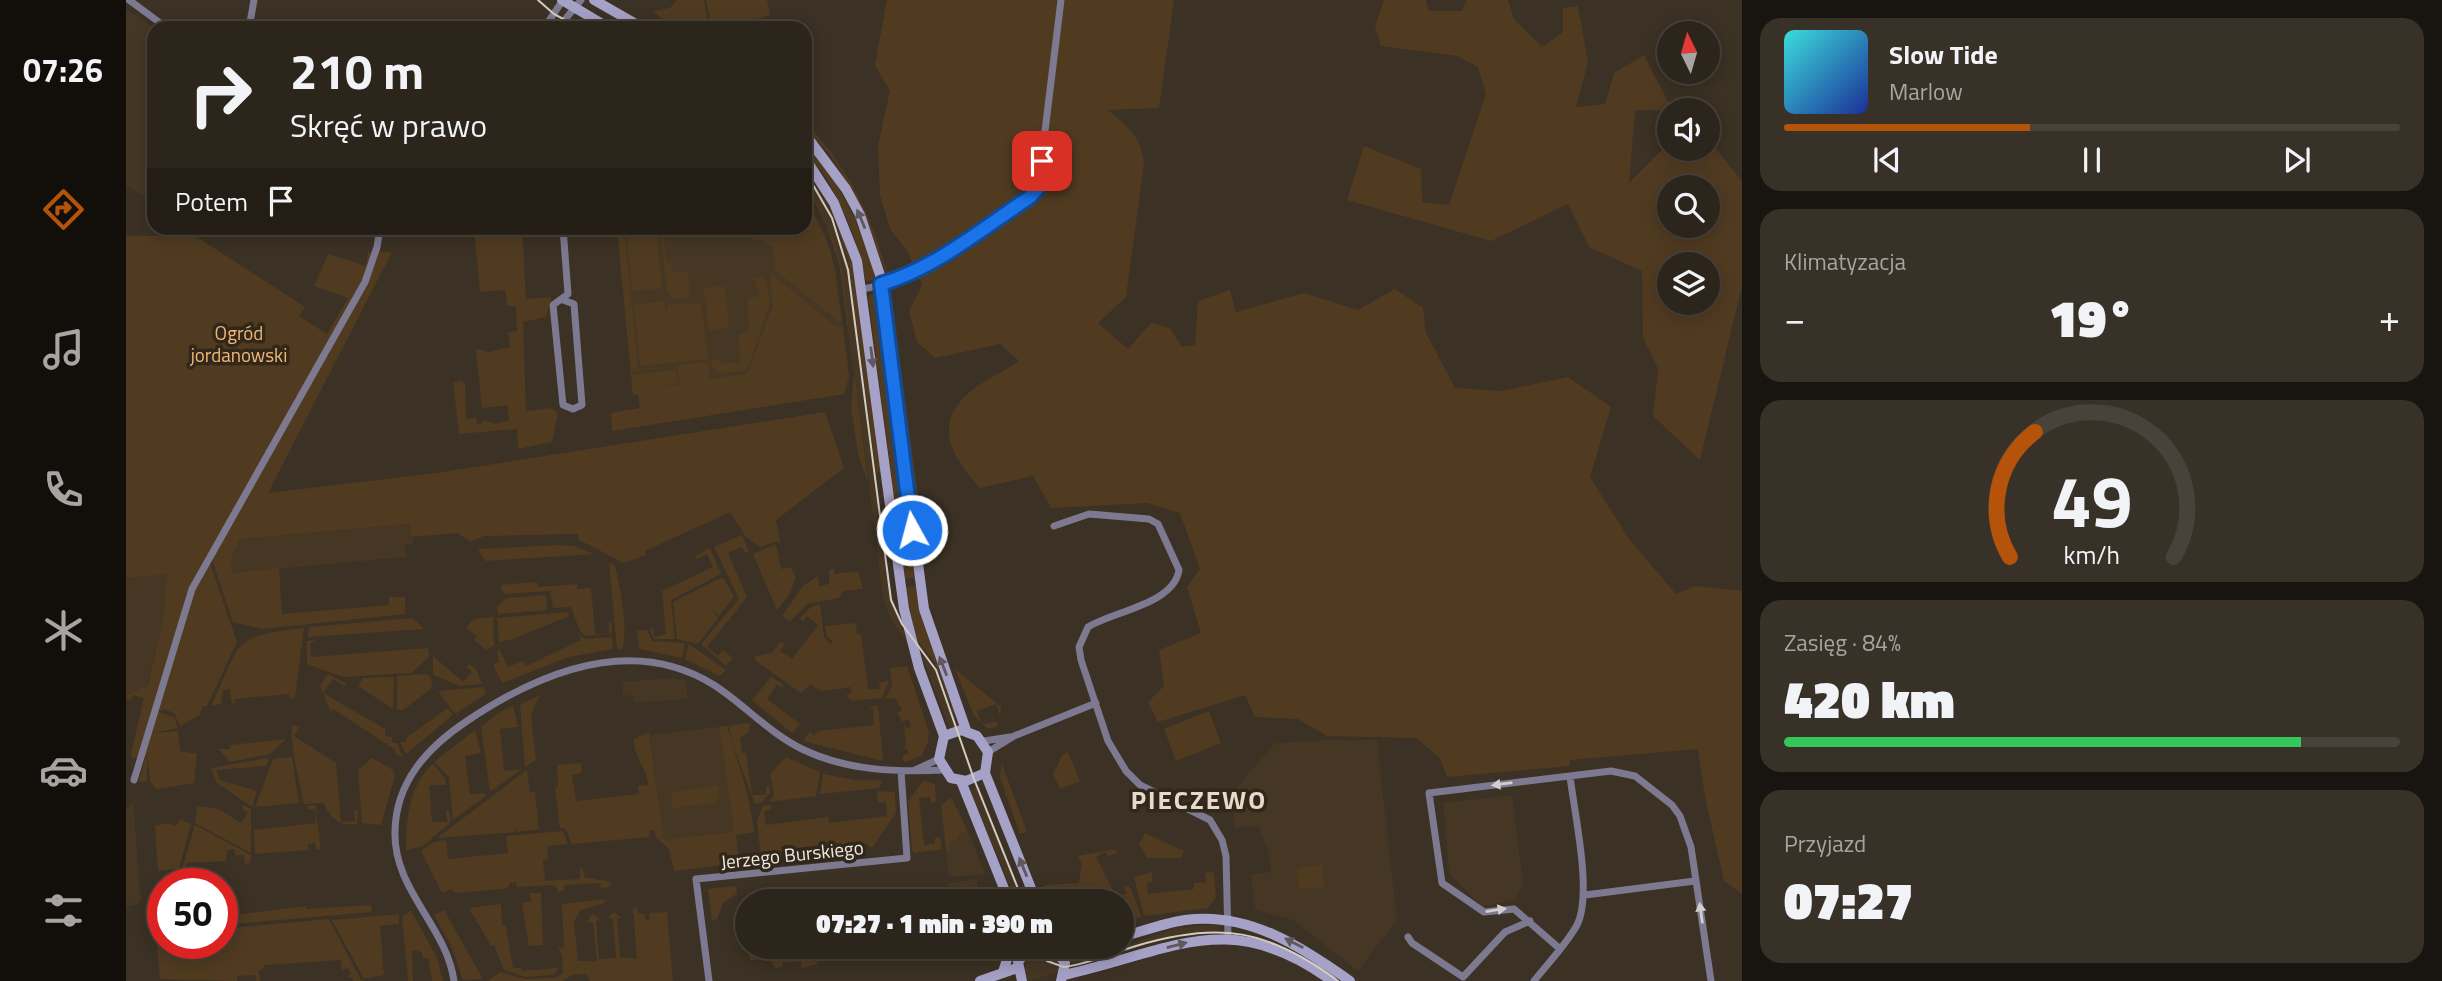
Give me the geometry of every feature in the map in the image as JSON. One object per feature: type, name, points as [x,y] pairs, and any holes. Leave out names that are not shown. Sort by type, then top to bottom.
[{"type":"main road","points":[[562,0],[578,4],[600,21]]},
{"type":"main road","points":[[594,0],[631,21]]},
{"type":"main road","points":[[812,142],[829,162],[860,215],[881,284],[924,609],[967,730]]},
{"type":"main road","points":[[812,168],[835,202],[846,227],[863,289],[905,609],[919,668],[944,736],[939,758],[951,778],[961,781],[974,779],[985,773]]},
{"type":"main road","points":[[944,736],[952,731],[967,730],[984,741],[988,752],[985,773],[1031,889]]},
{"type":"main road","points":[[961,781],[1003,889]]},
{"type":"main road","points":[[1134,934],[1187,920],[1229,922],[1285,938],[1340,979]]},
{"type":"main road","points":[[1062,959],[1063,978],[1173,945],[1228,938],[1276,948],[1340,979]]},
{"type":"main road","points":[[1003,972],[1007,959]]},
{"type":"main road","points":[[1021,959],[1017,968],[1021,981]]},
{"type":"main road","points":[[979,981],[1017,968]]},
{"type":"street","points":[[129,0],[158,21]]},
{"type":"street","points":[[250,21],[254,0]]},
{"type":"street","points":[[548,21],[562,0]]},
{"type":"street","points":[[863,289],[901,278],[935,260],[1030,197],[1038,188],[1061,0]]},
{"type":"street","points":[[564,21],[578,4]]},
{"type":"street","points":[[134,780],[192,589],[365,282],[379,235]]},
{"type":"street","points":[[563,300],[574,304],[582,405],[573,409],[564,405],[553,305],[568,294],[564,235]]},
{"type":"street","points":[[1054,526],[1089,514],[1149,519],[1158,524],[1179,570],[1178,578],[1161,596],[1088,627],[1079,647],[1108,741],[1126,771],[1140,785],[1199,813],[1214,826],[1226,856],[1228,938]]},
{"type":"street","points":[[454,981],[444,945],[401,872],[396,856],[396,818],[412,769],[461,725],[503,697],[559,672],[616,659],[664,665],[714,685],[788,742],[806,751],[871,770],[944,770]]},
{"type":"street","points":[[988,752],[1014,736],[1096,703]]},
{"type":"street","points":[[984,741],[1014,736]]},
{"type":"street","points":[[911,771],[939,758]]},
{"type":"street","name":"Jerzego Burskiego","points":[[709,981],[696,879],[906,858],[901,771]]},
{"type":"street","points":[[1559,948],[1514,909],[1484,912],[1475,909],[1442,883],[1429,793],[1624,771],[1661,795],[1672,805],[1687,831],[1710,981]]},
{"type":"street","points":[[1535,981],[1576,927],[1585,895],[1570,776]]},
{"type":"street","points":[[1585,895],[1695,881]]},
{"type":"street","points":[[1408,937],[1412,943],[1463,977],[1505,932],[1530,921]]},
{"type":"shaded area","points":[[126,9],[147,23],[147,197],[126,186]]},
{"type":"shaded area","points":[[812,179],[831,210],[850,267],[887,573],[908,643],[892,622],[883,598],[843,278],[830,231],[812,197]]},
{"type":"shaded area","points":[[812,208],[825,235],[836,271],[849,376],[844,394],[663,423],[640,409],[638,394],[633,395],[618,235],[812,235]]},
{"type":"shaded area","points":[[411,524],[413,544],[405,545],[406,557],[233,573],[231,559],[240,539]]},
{"type":"shaded area","points":[[166,573],[164,615],[147,686],[126,695],[126,578]]},
{"type":"shaded area","points":[[914,635],[937,667],[958,726],[949,728]]},
{"type":"shaded area","points":[[673,678],[686,681],[688,699],[634,703],[633,695],[623,696],[622,682]]},
{"type":"shaded area","points":[[719,727],[734,832],[664,841],[650,735]]},
{"type":"shaded area","points":[[1377,740],[1397,920],[1358,971],[1293,920],[1255,910],[1251,874],[1271,872],[1269,853],[1258,826],[1235,828],[1231,794],[1275,743]]},
{"type":"shaded area","points":[[980,786],[1019,889],[1011,889],[970,790]]},
{"type":"shaded area","points":[[1512,795],[1523,884],[1516,899],[1482,907],[1449,873],[1443,803]]},
{"type":"shaded area","points":[[133,803],[141,900],[137,905],[126,906],[126,809]]},
{"type":"shaded area","points":[[968,831],[985,874],[953,877],[948,873],[946,850],[949,850],[951,841]]},
{"type":"shaded area","points":[[977,879],[978,889],[949,889],[948,883]]},
{"type":"shaded area","points":[[1223,924],[1216,934],[1196,933],[1134,948],[1134,943],[1176,928]]},
{"type":"shaded area","points":[[1029,959],[1058,959],[1059,972],[1029,981],[1024,969]]},
{"type":"shaded area","points":[[1071,959],[1101,959],[1072,968]]},
{"type":"green space","points":[[677,0],[704,0],[708,21],[665,21],[653,11],[670,8]]},
{"type":"green space","points":[[706,0],[767,0],[770,15],[751,21],[710,21]]},
{"type":"green space","points":[[887,0],[1174,0],[1159,108],[1108,110],[1136,139],[1144,163],[1126,297],[1098,323],[1128,349],[1151,323],[1170,328],[1182,347],[1195,345],[1198,301],[1230,290],[1236,312],[1304,293],[1358,310],[1395,289],[1423,308],[1426,333],[1455,388],[1501,391],[1568,377],[1611,407],[1590,477],[1629,539],[1676,594],[1695,586],[1742,591],[1742,894],[1724,881],[1705,797],[1698,749],[1570,760],[1570,766],[1447,777],[1440,758],[1416,738],[1327,736],[1298,719],[1255,717],[1245,695],[1158,722],[1148,702],[1164,686],[1159,650],[1201,633],[1187,587],[1200,569],[1180,513],[1147,503],[1051,508],[1033,476],[980,488],[954,452],[949,428],[959,403],[977,386],[1019,361],[1000,344],[935,358],[917,342],[909,311],[922,285],[908,252],[890,229],[880,195],[878,145],[890,91],[875,65]]},
{"type":"green space","points":[[1384,0],[1426,0],[1429,11],[1462,11],[1467,0],[1508,0],[1514,19],[1542,47],[1563,32],[1563,8],[1578,6],[1588,62],[1576,107],[1605,104],[1614,73],[1644,55],[1666,98],[1657,98],[1657,110],[1635,110],[1629,183],[1657,155],[1657,161],[1720,161],[1720,154],[1742,181],[1742,286],[1700,460],[1653,416],[1658,369],[1643,337],[1642,271],[1589,247],[1568,204],[1491,241],[1347,200],[1364,146],[1421,169],[1422,202],[1449,205],[1486,94],[1478,67],[1457,56],[1381,46],[1375,26]]},
{"type":"green space","points":[[812,130],[834,157],[857,193],[888,276],[852,189],[831,156],[812,135]]},
{"type":"green space","points":[[812,150],[833,179],[855,219],[871,261],[874,280],[866,281],[844,212],[812,159]]},
{"type":"green space","points":[[812,177],[834,215],[854,269],[881,472],[876,473],[848,259],[831,210]]},
{"type":"green space","points":[[812,196],[828,225],[842,270],[868,483],[858,454],[851,408],[854,374],[839,263],[826,224]]},
{"type":"green space","points":[[812,210],[831,252],[842,321],[838,321],[775,270],[773,248],[762,240],[754,240],[748,235],[812,235]]},
{"type":"green space","name":"Ogród jordanowski","points":[[194,235],[305,307],[299,316],[327,334],[348,298],[314,286],[328,254],[366,266],[368,252],[392,252],[268,493],[436,473],[825,412],[844,468],[776,520],[781,545],[777,541],[761,547],[746,537],[730,512],[645,551],[646,555],[624,563],[579,540],[578,534],[484,536],[470,542],[458,533],[412,537],[410,524],[240,539],[231,559],[233,573],[279,568],[282,614],[389,605],[389,597],[405,597],[405,614],[262,629],[233,622],[212,560],[210,563],[237,642],[207,706],[203,706],[200,715],[180,726],[174,713],[164,709],[159,712],[174,717],[178,728],[152,733],[178,731],[180,751],[197,754],[194,783],[156,789],[150,781],[147,753],[147,781],[139,782],[145,758],[132,758],[131,754],[144,698],[133,695],[131,700],[126,699],[126,695],[148,685],[164,615],[166,574],[126,578],[126,236]]},
{"type":"green space","points":[[475,235],[522,235],[526,299],[551,299],[546,317],[523,322],[526,411],[552,408],[558,413],[552,442],[518,449],[517,429],[459,434],[453,382],[462,381],[465,385],[466,419],[476,418],[477,424],[483,423],[483,420],[495,424],[509,420],[507,405],[482,408],[476,349],[488,352],[510,347],[508,332],[517,331],[516,307],[507,305],[505,290],[480,292]]},
{"type":"green space","points":[[618,235],[625,235],[638,369],[676,367],[632,371],[632,375],[676,370],[678,383],[662,386],[679,385],[678,365],[708,362],[710,379],[747,374],[773,306],[770,276],[774,276],[836,327],[843,327],[849,376],[844,394],[612,431],[611,413],[640,408],[638,394],[633,395]]},
{"type":"green space","points":[[627,235],[657,235],[662,288],[632,291]]},
{"type":"green space","points":[[661,235],[664,235],[666,262],[671,263],[672,272],[688,272],[690,295],[687,298],[674,299],[667,291]]},
{"type":"green space","points":[[765,277],[770,303],[748,367],[744,371],[719,373],[713,368],[712,360],[720,359],[721,364],[741,362],[738,334],[746,333],[749,325],[747,298],[760,296],[755,279],[740,279]]},
{"type":"green space","points":[[725,286],[729,327],[709,331],[704,288]]},
{"type":"green space","points":[[890,286],[920,510],[918,515],[913,498],[887,293]]},
{"type":"green space","points":[[878,294],[914,578],[905,579],[868,296]]},
{"type":"green space","points":[[663,301],[667,316],[668,305],[701,303],[708,359],[640,366],[634,305]]},
{"type":"green space","points":[[742,535],[749,552],[745,553],[741,547],[728,553],[747,597],[707,647],[718,656],[723,650],[733,658],[726,666],[701,644],[739,599],[714,547]]},
{"type":"green space","points":[[776,544],[781,569],[791,567],[796,578],[789,595],[777,610],[753,554]]},
{"type":"green space","points":[[573,546],[595,554],[485,561],[478,549]]},
{"type":"green space","points":[[710,548],[721,574],[671,600],[675,639],[654,639],[649,629],[653,629],[654,637],[666,634],[662,591],[713,567],[707,554],[697,559],[695,556]]},
{"type":"green space","points":[[609,562],[615,566],[621,596],[625,632],[622,649],[617,649]]},
{"type":"green space","points":[[834,568],[835,574],[858,571],[863,589],[843,591],[839,598],[807,604],[790,622],[782,616],[803,586],[818,576],[819,586],[829,584],[829,571]]},
{"type":"green space","points":[[723,577],[734,597],[719,616],[711,608],[718,618],[698,644],[677,639],[673,602]]},
{"type":"green space","points":[[537,582],[538,587],[577,584],[578,589],[591,588],[595,634],[609,633],[609,622],[612,633],[585,636],[580,631],[571,607],[553,608],[550,591],[504,594],[500,585]]},
{"type":"green space","points":[[915,586],[924,625],[956,713],[954,714],[935,663],[914,635],[905,587]]},
{"type":"green space","points":[[546,595],[547,610],[498,614],[497,606],[507,598]]},
{"type":"green space","points":[[820,604],[824,637],[830,644],[833,641],[827,637],[825,626],[856,623],[857,634],[861,634],[868,689],[880,689],[879,683],[889,681],[882,698],[852,701],[845,695],[851,694],[851,687],[821,691],[811,684],[801,693],[756,661],[755,656],[772,653],[780,642],[785,644],[780,651],[792,659],[818,625],[807,616],[803,621],[800,618],[811,607]]},
{"type":"green space","points":[[567,612],[569,616],[499,642],[497,618]]},
{"type":"green space","points":[[493,617],[494,646],[486,650],[474,640],[477,636],[466,628],[474,619]]},
{"type":"green space","points":[[413,618],[424,629],[308,637],[309,627]]},
{"type":"green space","points":[[304,628],[295,698],[290,699],[289,694],[235,699],[235,704],[231,702],[230,689],[223,690],[221,704],[211,706],[234,655],[241,646],[262,635]]},
{"type":"green space","points":[[637,630],[647,630],[652,641],[685,643],[682,658],[639,649]]},
{"type":"green space","points":[[579,634],[585,639],[612,637],[613,649],[569,657],[502,683],[493,665],[499,662],[499,649],[508,667],[523,661],[526,666],[581,640]]},
{"type":"green space","points":[[317,640],[310,643],[311,657],[428,648],[429,657],[411,673],[343,677],[307,664],[307,641]]},
{"type":"green space","points":[[689,644],[726,670],[720,676],[685,659]]},
{"type":"green space","points":[[433,656],[463,682],[472,672],[466,667],[469,664],[476,669],[482,684],[460,686],[433,675]]},
{"type":"green space","points":[[907,666],[929,732],[922,755],[904,763],[902,756],[908,754],[907,749],[903,749],[906,745],[904,724],[906,728],[911,727],[909,719],[903,722],[897,713],[902,710],[895,698],[885,699],[892,686],[890,668]]},
{"type":"green space","points":[[955,669],[1001,707],[1000,716],[996,704],[977,711],[981,722],[985,724],[996,721],[998,726],[988,729],[974,716]]},
{"type":"green space","points":[[328,674],[347,684],[344,686],[333,679],[323,693],[385,729],[385,736],[392,737],[392,743],[397,743],[403,758],[395,753],[396,750],[333,709],[331,712],[320,686]]},
{"type":"green space","points":[[425,674],[431,677],[432,688],[403,710],[397,710],[397,676]]},
{"type":"green space","points":[[394,677],[393,709],[358,686],[363,678]]},
{"type":"green space","points":[[771,677],[784,685],[782,688],[777,684],[767,699],[800,724],[792,733],[752,700]]},
{"type":"green space","points":[[484,687],[486,694],[455,714],[438,691]]},
{"type":"green space","points":[[540,695],[531,715],[536,760],[525,767],[520,705]]},
{"type":"green space","points":[[513,706],[518,727],[500,729],[504,771],[522,769],[490,792],[481,727],[498,713]]},
{"type":"green space","points":[[878,706],[883,761],[803,741],[810,732],[814,735],[819,731],[874,725],[873,708],[865,707]]},
{"type":"green space","points":[[448,708],[453,715],[406,754],[400,742],[406,742],[407,737]]},
{"type":"green space","points":[[1209,711],[1221,743],[1176,761],[1164,729]]},
{"type":"green space","points":[[750,724],[748,733],[740,738],[742,753],[746,753],[752,795],[766,795],[766,786],[769,786],[770,793],[761,803],[755,804],[732,743],[729,726]]},
{"type":"green space","points":[[292,725],[300,727],[294,736],[336,763],[341,822],[355,821],[354,811],[358,810],[357,824],[345,824],[336,820],[323,803],[304,804],[293,752]]},
{"type":"green space","points":[[727,725],[747,792],[754,832],[736,835],[739,863],[674,871],[669,849],[655,836],[655,830],[649,830],[650,837],[572,844],[565,828],[560,828],[555,788],[558,787],[557,765],[581,763],[582,773],[572,775],[576,801],[639,794],[638,786],[648,785],[634,739],[649,732],[664,840],[734,832],[719,727]]},
{"type":"green space","points":[[475,730],[481,753],[465,756],[470,794],[485,793],[486,796],[453,820],[449,777],[434,762]]},
{"type":"green space","points":[[286,739],[270,754],[230,762],[219,749],[230,749],[230,745]]},
{"type":"green space","points":[[1068,752],[1080,781],[1060,789],[1053,774],[1063,754]]},
{"type":"green space","points":[[1003,755],[1002,764],[1027,832],[1020,834],[1000,777]]},
{"type":"green space","points":[[292,757],[299,803],[255,807],[273,759]]},
{"type":"green space","points":[[786,757],[820,772],[816,796],[770,802],[774,794],[770,774]]},
{"type":"green space","points":[[267,758],[269,760],[266,766],[216,770],[220,780],[257,791],[252,807],[217,783],[211,768]]},
{"type":"green space","points":[[372,758],[393,770],[395,776],[381,825],[362,823],[358,770]]},
{"type":"green space","points":[[433,764],[445,778],[446,785],[429,785],[432,822],[447,822],[446,811],[449,810],[451,822],[423,846],[406,850],[410,804],[419,782]]},
{"type":"green space","points":[[527,770],[530,792],[535,792],[539,829],[517,832],[516,828],[515,832],[437,838]]},
{"type":"green space","points":[[823,774],[856,780],[882,780],[879,788],[820,794]]},
{"type":"green space","points":[[923,781],[935,784],[936,802],[931,803],[930,797],[919,798],[924,845],[935,844],[935,838],[940,837],[942,849],[915,853],[912,851],[908,801]]},
{"type":"green space","points":[[719,786],[718,798],[713,803],[673,808],[671,792]]},
{"type":"green space","points":[[877,791],[895,792],[896,813],[872,848],[866,843],[862,849],[755,862],[761,857],[757,821],[763,806],[771,805],[771,810],[764,811],[766,825],[828,817],[829,823],[887,816],[886,802],[878,803]]},
{"type":"green space","points":[[951,797],[968,831],[951,841],[950,850],[946,850],[941,806]]},
{"type":"green space","points":[[244,805],[251,809],[251,853],[195,823],[197,806],[219,809],[241,823],[248,813],[242,808]]},
{"type":"green space","points":[[315,805],[321,849],[316,850],[315,843],[308,844],[308,850],[255,854],[254,830],[316,823],[315,809],[308,810],[307,806]]},
{"type":"green space","points":[[180,819],[191,824],[179,868],[158,868],[155,826],[168,823],[176,826]]},
{"type":"green space","points":[[195,825],[251,855],[250,863],[245,864],[244,855],[237,855],[238,863],[234,849],[227,850],[226,861],[187,863],[186,868],[182,868]]},
{"type":"green space","points":[[563,831],[568,844],[547,846],[548,859],[543,860],[545,881],[580,879],[580,869],[583,868],[584,877],[612,882],[609,887],[601,888],[600,883],[564,885],[564,890],[559,892],[554,885],[517,887],[516,882],[509,883],[509,887],[502,889],[454,893],[452,889],[442,893],[421,851],[433,842],[446,840],[448,859],[508,853],[506,836]]},
{"type":"green space","points":[[1145,833],[1184,851],[1181,858],[1147,858],[1139,844]]},
{"type":"green space","points":[[1116,849],[1117,853],[1108,856],[1105,852],[1096,857],[1112,889],[1046,889],[1044,885],[1079,883],[1082,864],[1078,856]]},
{"type":"green space","points":[[1323,865],[1324,887],[1299,889],[1297,868]]},
{"type":"green space","points":[[1152,872],[1152,882],[1147,883],[1148,894],[1194,889],[1194,883],[1206,882],[1205,873],[1214,872],[1216,897],[1208,908],[1144,916],[1134,877]]},
{"type":"green space","points":[[736,886],[735,895],[723,903],[717,919],[712,920],[708,889]]},
{"type":"green space","points":[[530,893],[541,893],[543,945],[529,946],[522,903],[531,901]]},
{"type":"green space","points":[[1134,897],[1142,917],[1134,919]]},
{"type":"green space","points":[[604,899],[605,903],[581,910],[574,921],[578,961],[597,961],[593,922],[587,922],[592,914],[601,920],[596,921],[599,959],[616,958],[613,920],[608,917],[614,912],[622,918],[617,918],[620,957],[637,959],[633,908],[637,907],[638,913],[644,914],[646,920],[650,919],[649,913],[667,912],[673,981],[590,981],[586,974],[572,975],[563,981],[488,981],[500,972],[525,979],[555,978],[563,973],[562,955],[558,948],[564,947],[562,904]]},
{"type":"green space","points":[[501,904],[502,926],[506,926],[513,968],[521,968],[522,971],[559,968],[553,975],[526,977],[504,970],[494,945],[491,946],[469,908]]},
{"type":"green space","points":[[371,905],[372,912],[238,924],[238,915],[306,906],[306,909]]},
{"type":"green space","points":[[411,910],[437,958],[443,981],[432,981],[428,958],[423,958],[422,953],[416,950],[412,951],[413,981],[408,981],[402,917]]},
{"type":"green space","points":[[444,910],[483,979],[463,980],[452,948],[434,915]]},
{"type":"green space","points":[[399,914],[399,924],[380,926],[384,975],[364,979],[332,920]]},
{"type":"green space","points":[[329,919],[361,980],[365,981],[353,981],[352,977],[347,977],[351,974],[348,968],[342,970],[341,960],[264,965],[259,971],[260,981],[256,981],[255,975],[237,976],[237,981],[160,979],[158,959],[238,959],[238,928]]},
{"type":"green space","points":[[769,959],[817,959],[817,964],[802,968],[801,961],[783,963],[782,967],[776,968]]},
{"type":"tram line","points":[[538,0],[567,21]]},
{"type":"tram line","points":[[812,183],[832,218],[848,270],[891,600],[902,624],[936,670],[974,779],[1018,889]]},
{"type":"tram line","points":[[1134,947],[1193,934],[1218,932],[1242,935],[1265,940],[1289,950],[1338,981]]},
{"type":"tram line","points":[[1045,959],[1064,967],[1097,959]]},
{"type":"district","name":"PIECZEWO","points":[[1199,799]]},
{"type":"route","points":[[912,530],[881,284],[901,278],[935,260],[1030,197],[1038,188],[1042,161]]}]
